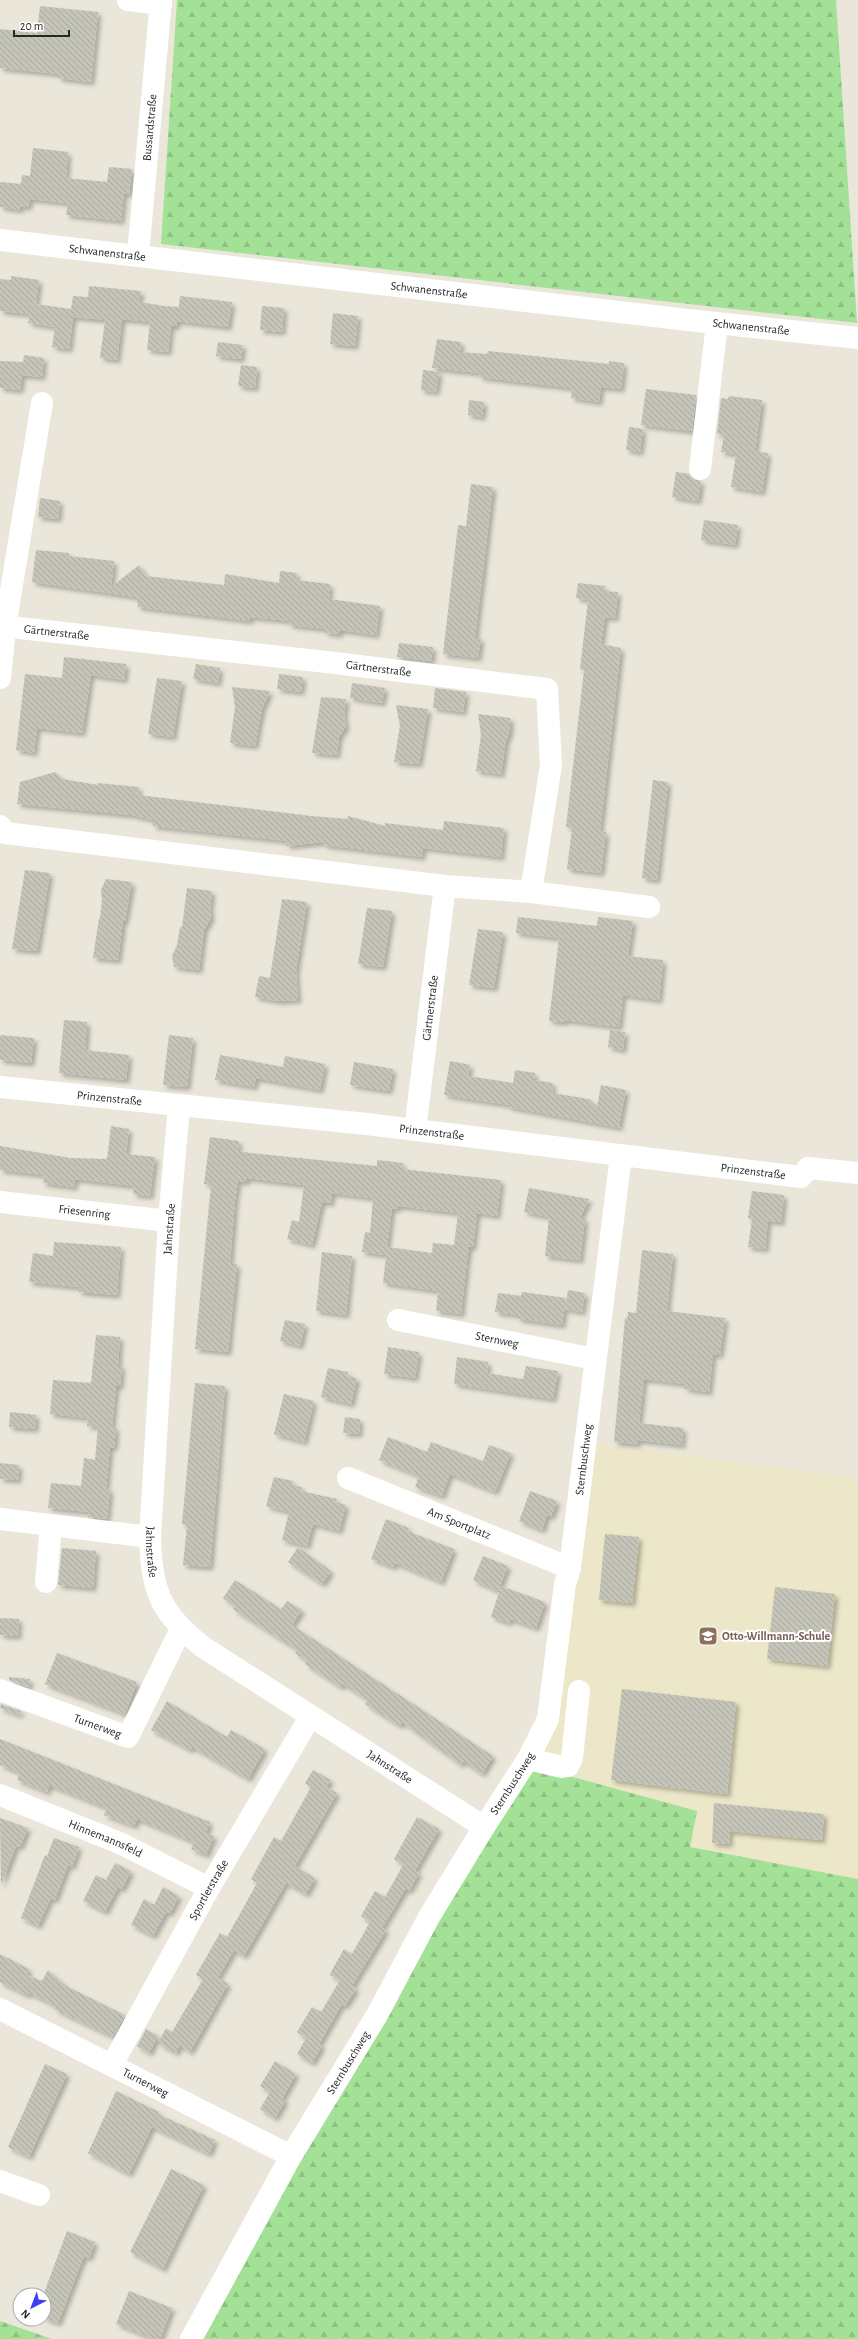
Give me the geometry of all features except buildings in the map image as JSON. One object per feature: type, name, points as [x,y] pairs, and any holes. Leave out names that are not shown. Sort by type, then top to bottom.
[{"type":"street","points":[[128,0],[161,2]]},
{"type":"street","name":"Bussardstraße","points":[[138,255],[161,2]]},
{"type":"street","name":"Schwanenstraße","points":[[0,240],[858,338]]},
{"type":"street","points":[[700,469],[717,323]]},
{"type":"street","points":[[0,678],[3,627],[42,403]]},
{"type":"street","name":"Gärtnerstraße","points":[[3,627],[311,660],[547,689],[551,765],[531,892]]},
{"type":"street","points":[[2,832],[445,886],[531,892],[649,908]]},
{"type":"street","name":"Gärtnerstraße","points":[[415,1130],[445,886]]},
{"type":"street","name":"Prinzenstraße","points":[[0,1087],[415,1130],[800,1177],[808,1168],[858,1173]]},
{"type":"street","name":"Jahnstraße","points":[[179,1106],[169,1222],[150,1537],[151,1562],[160,1600],[181,1629],[203,1647],[310,1717],[484,1827]]},
{"type":"street","name":"Sternbuschweg","points":[[191,2339],[291,2156],[377,2015],[429,1917],[528,1759],[548,1719],[565,1584],[570,1568],[621,1155]]},
{"type":"street","name":"Friesenring","points":[[0,1202],[169,1222]]},
{"type":"street","name":"Sternweg","points":[[398,1320],[595,1360]]},
{"type":"street","name":"Am Sportplatz","points":[[348,1478],[570,1568]]},
{"type":"street","points":[[0,1518],[150,1537]]},
{"type":"street","points":[[46,1582],[51,1525]]},
{"type":"street","name":"Turnerweg","points":[[0,1690],[128,1737],[181,1629]]},
{"type":"street","points":[[528,1759],[562,1767],[570,1763],[572,1758],[579,1691]]},
{"type":"street","name":"Sportlerstraße","points":[[112,2065],[209,1888],[310,1717]]},
{"type":"street","name":"Hinnemannsfeld","points":[[0,1795],[122,1844],[209,1888]]},
{"type":"street","name":"Turnerweg","points":[[0,2009],[291,2156]]},
{"type":"street","points":[[0,2181],[39,2195]]},
{"type":"shaded area","name":"Otto-Willmann-Schule","points":[[585,1442],[858,1478],[858,1879],[690,1847],[697,1811],[525,1764],[548,1719]]},
{"type":"green space","points":[[177,0],[836,0],[857,323],[161,244]]},
{"type":"green space","points":[[525,1764],[697,1811],[690,1847],[858,1879],[858,2339],[191,2339]]},
{"type":"green space","points":[[0,2321],[12,2325],[12,2327],[17,2327],[52,2339],[0,2339]]},
{"type":"place","name":"Otto-Willmann-Schule","points":[[708,1636]]}]
